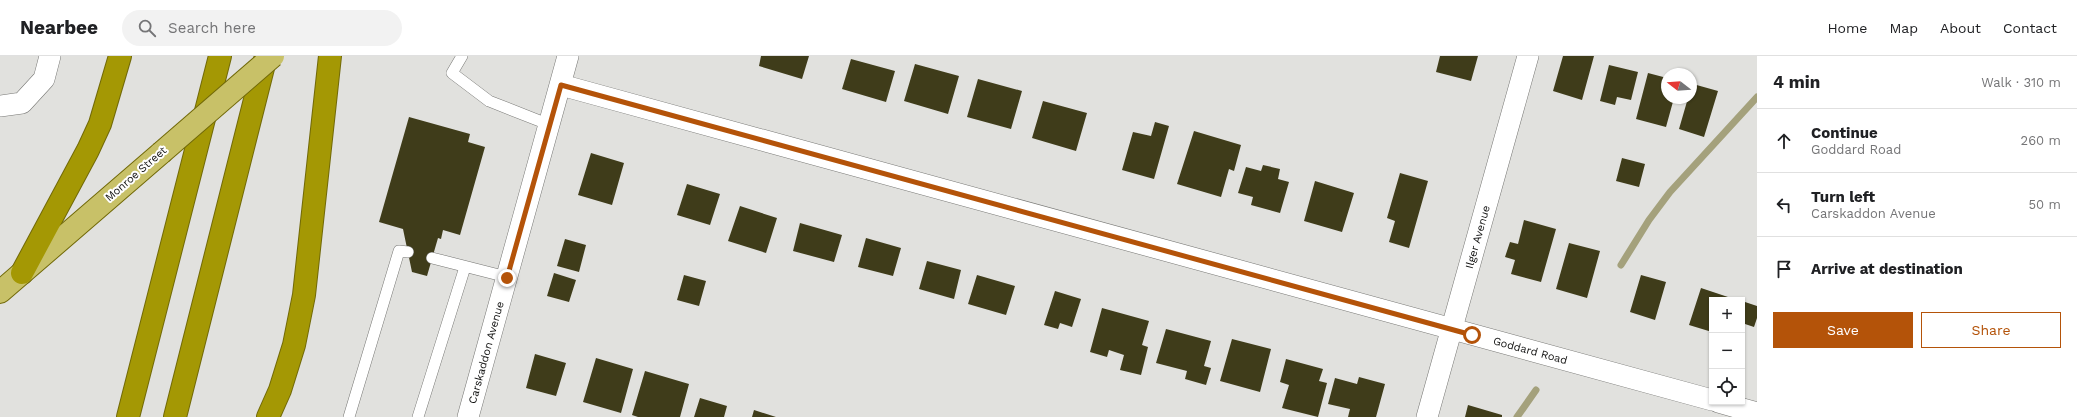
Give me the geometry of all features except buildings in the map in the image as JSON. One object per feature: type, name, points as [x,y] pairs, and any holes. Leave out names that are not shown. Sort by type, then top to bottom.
[{"type":"highway","points":[[22,273],[88,150],[100,124],[120,56]]},
{"type":"highway","points":[[128,417],[220,56]]},
{"type":"highway","points":[[174,417],[266,56]]},
{"type":"highway","points":[[268,417],[280,390],[294,345],[304,295],[330,56]]},
{"type":"main road","name":"Monroe Street","points":[[0,292],[273,56]]},
{"type":"street","points":[[0,106],[22,103],[44,79],[50,56]]},
{"type":"street","name":"Carskaddon Avenue","points":[[468,417],[568,56]]},
{"type":"street","name":"Ilger Avenue","points":[[1427,417],[1453,329],[1528,56]]},
{"type":"street","name":"Goddard Road","points":[[561,85],[1709,399]]},
{"type":"street","points":[[1729,405],[1757,413]]},
{"type":"lane","points":[[462,56],[452,73],[489,101],[550,125]]},
{"type":"lane","points":[[349,417],[399,251],[408,252]]},
{"type":"lane","points":[[432,258],[507,278]]},
{"type":"lane","points":[[418,417],[465,267]]},
{"type":"waterway","points":[[1621,265],[1649,220],[1670,192],[1757,97]]},
{"type":"waterway","points":[[1517,417],[1536,390]]},
{"type":"route","points":[[507,278],[561,85],[1472,335]]}]
